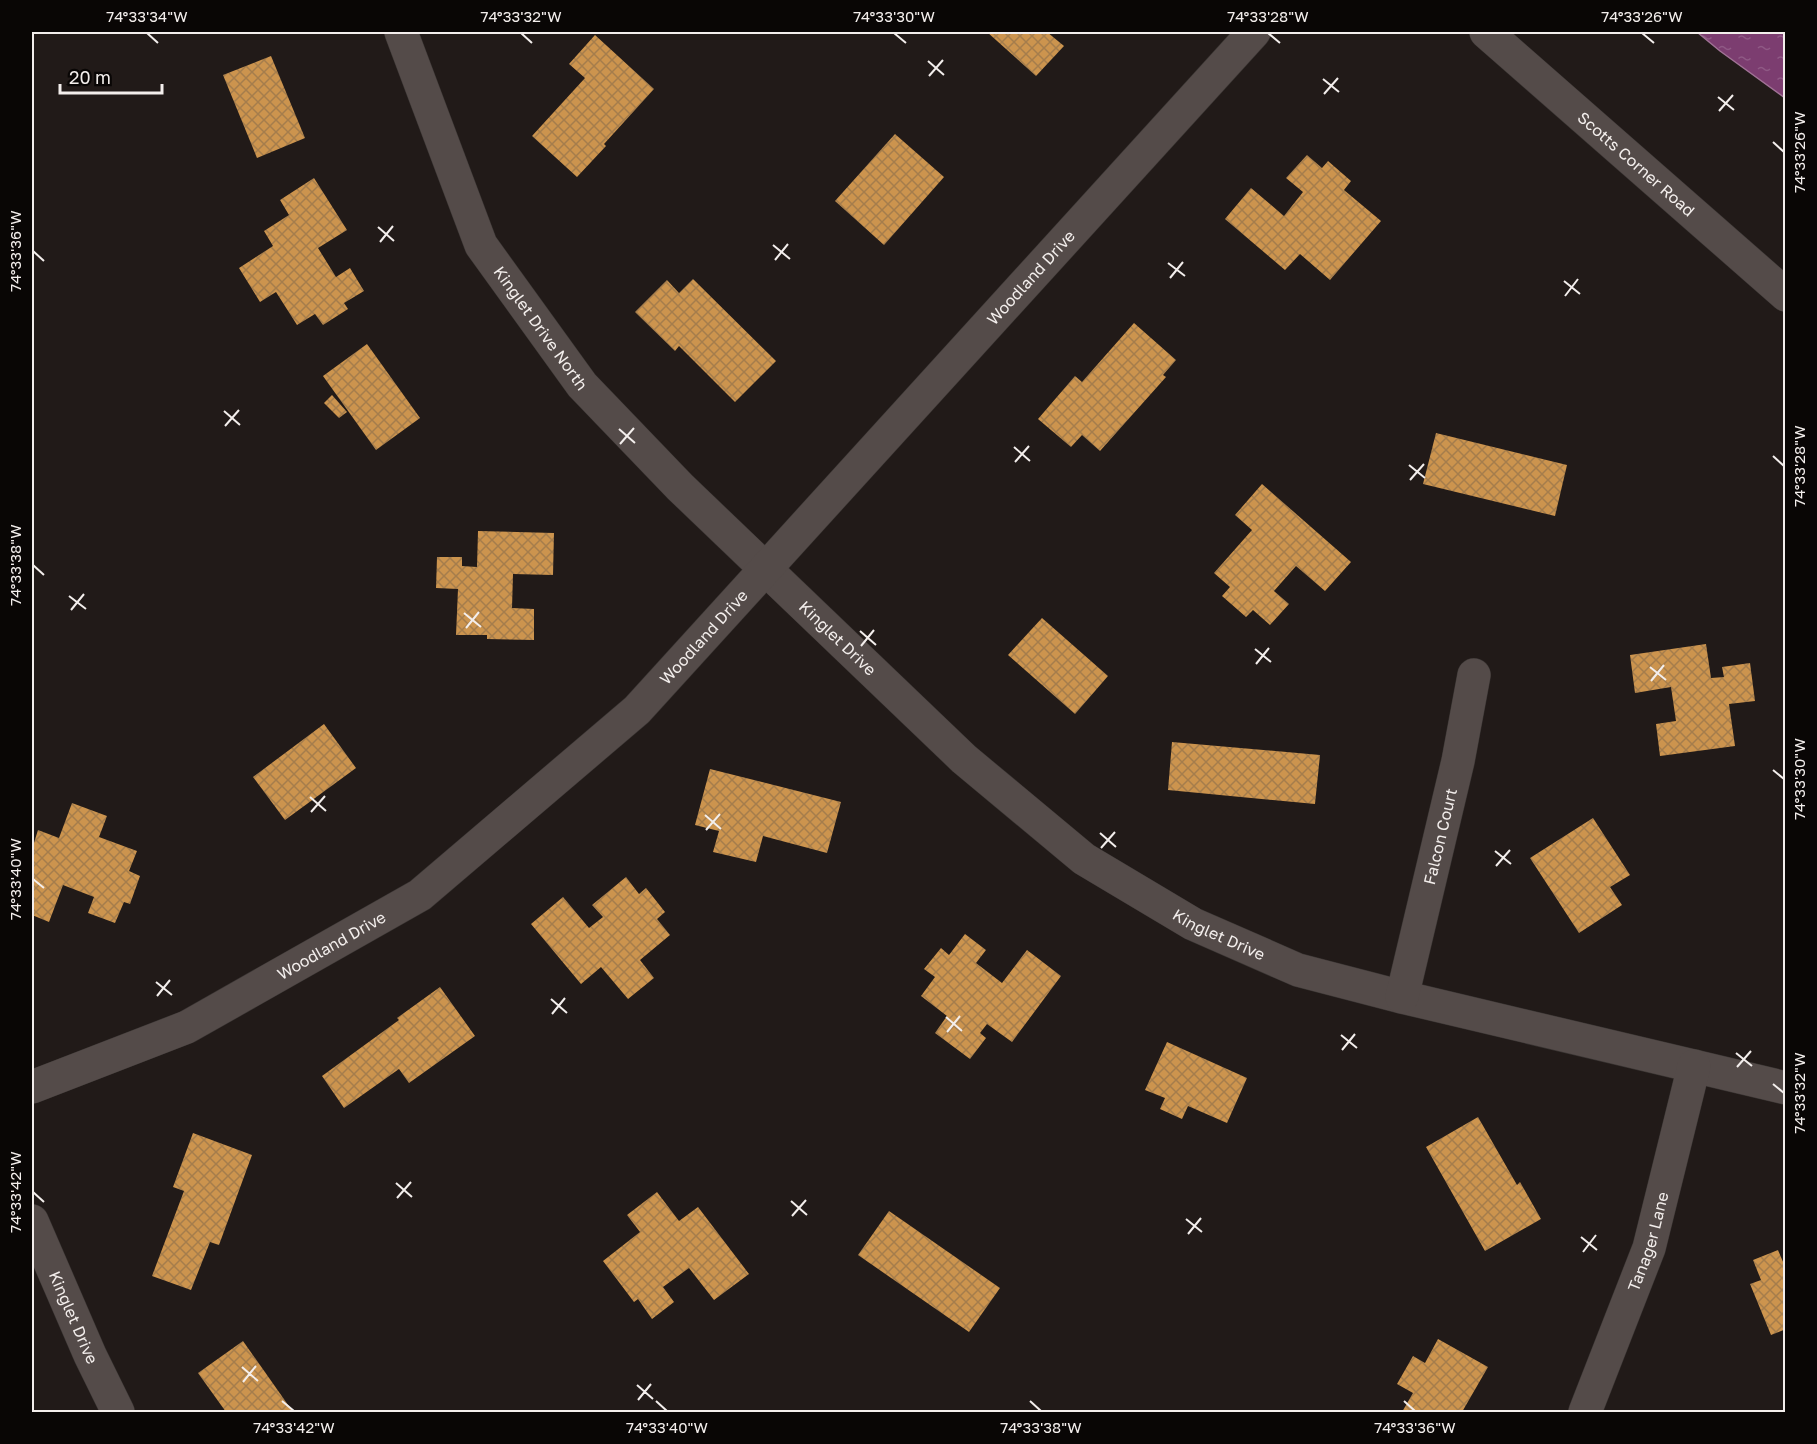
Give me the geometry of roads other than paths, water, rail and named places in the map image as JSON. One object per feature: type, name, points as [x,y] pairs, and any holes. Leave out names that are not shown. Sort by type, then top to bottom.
[{"type":"street","name":"Kinglet Drive North","points":[[401,32],[481,245],[582,385],[680,487],[765,568]]},
{"type":"street","name":"Woodland Drive","points":[[32,1087],[187,1027],[420,896],[637,710],[1254,32]]},
{"type":"street","name":"Scotts Corner Road","points":[[1486,32],[1785,295]]},
{"type":"street","name":"Kinglet Drive","points":[[765,568],[964,759],[1084,859],[1194,924],[1298,970],[1785,1088]]},
{"type":"street","name":"Falcon Court","points":[[1402,997],[1458,761],[1474,675]]},
{"type":"street","name":"Tanager Lane","points":[[1585,1413],[1649,1248],[1694,1066]]},
{"type":"street","name":"Kinglet Drive","points":[[32,1221],[90,1355],[118,1413]]},
{"type":"water","points":[[1697,32],[1785,32],[1785,98],[1720,51]]}]
